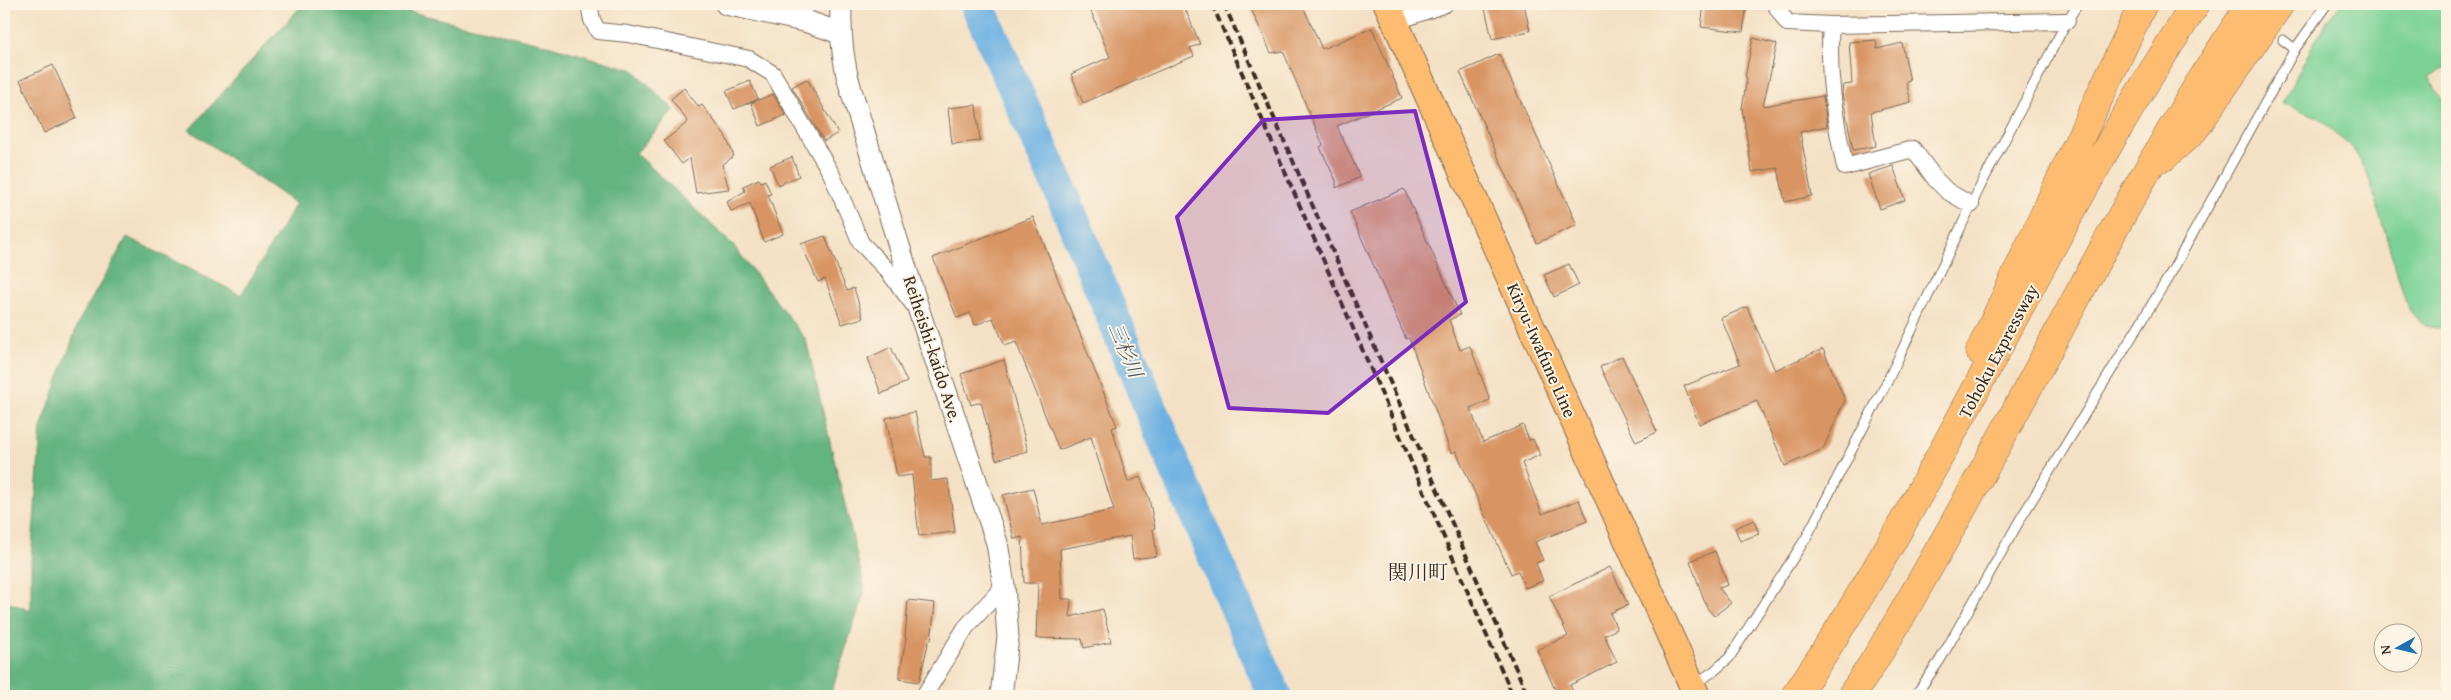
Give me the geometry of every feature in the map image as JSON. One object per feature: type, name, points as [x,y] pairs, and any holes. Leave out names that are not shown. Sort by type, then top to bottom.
[{"type":"highway","points":[[1928,482],[1989,328],[2143,4]]},
{"type":"highway","name":"Tohoku Expressway","points":[[1795,696],[1868,582],[1928,482],[2105,154],[2167,46],[2196,4]]},
{"type":"highway","points":[[1850,696],[1966,503],[2143,176],[2251,4]]},
{"type":"highway","points":[[2143,176],[2194,130],[2229,75],[2280,4]]},
{"type":"main road","name":"Kiryu-Iwafune Line","points":[[1391,13],[1695,691]]},
{"type":"street","points":[[589,4],[592,20],[598,31],[628,34],[749,59],[773,74],[831,174],[861,243],[888,271],[920,314]]},
{"type":"street","points":[[726,4],[804,13],[840,33]]},
{"type":"street","name":"Reiheishi-kaido Ave.","points":[[842,4],[840,33],[848,83],[920,314],[997,543],[1004,586],[1008,637],[1001,696]]},
{"type":"street","points":[[1391,13],[1444,4]]},
{"type":"street","points":[[1775,4],[1787,23],[1830,25],[2067,21]]},
{"type":"street","points":[[1830,25],[1830,89],[1845,167],[1913,149],[1936,180],[1948,191],[1971,205]]},
{"type":"street","points":[[924,696],[966,627],[1004,586]]},
{"type":"lane","points":[[1695,691],[1729,658],[1806,538],[1887,382],[1971,205],[2067,21],[2078,4]]},
{"type":"lane","points":[[1915,696],[1940,660],[2020,518],[2171,272],[2295,49],[2327,4]]},
{"type":"lane","points":[[2283,40],[2295,49]]},
{"type":"highlighted area","points":[[1415,111],[1466,302],[1328,413],[1229,408],[1177,217],[1263,120]]},
{"type":"green space","points":[[303,4],[377,4],[540,43],[634,70],[674,110],[636,153],[733,245],[806,340],[865,590],[832,690],[823,696],[4,696],[4,601],[31,610],[31,561],[41,428],[79,321],[127,237],[241,295],[296,204],[189,130]]},
{"type":"green space","points":[[2340,4],[2447,4],[2447,67],[2429,78],[2447,108],[2447,325],[2434,328],[2429,327],[2419,321],[2407,306],[2367,172],[2352,147],[2318,117],[2282,103],[2323,27]]},
{"type":"building","points":[[1088,4],[1183,4],[1200,44],[1190,48],[1194,56],[1083,103],[1071,74],[1110,57]]},
{"type":"building","points":[[1249,4],[1302,4],[1322,49],[1372,28],[1402,98],[1337,126],[1360,177],[1336,188],[1336,181],[1320,147],[1323,145],[1283,51],[1271,53]]},
{"type":"building","points":[[1484,4],[1524,4],[1530,31],[1492,39]]},
{"type":"building","points":[[1704,4],[1747,4],[1743,32],[1701,27]]},
{"type":"building","points":[[1753,38],[1777,44],[1763,106],[1823,96],[1827,126],[1800,132],[1812,196],[1785,202],[1778,168],[1752,172],[1742,108],[1747,78],[1745,77]]},
{"type":"building","points":[[1876,40],[1877,49],[1902,43],[1910,81],[1906,82],[1911,102],[1871,112],[1876,146],[1853,150],[1842,93],[1843,85],[1852,84],[1849,42]]},
{"type":"building","points":[[1499,54],[1577,225],[1537,243],[1460,72]]},
{"type":"building","points":[[53,65],[77,118],[44,133],[20,80]]},
{"type":"building","points":[[807,79],[838,133],[824,141],[792,87]]},
{"type":"building","points":[[750,81],[758,99],[734,109],[726,91]]},
{"type":"building","points":[[684,88],[699,107],[702,105],[725,135],[734,156],[722,165],[729,189],[696,193],[690,158],[682,164],[664,141],[688,122],[671,99]]},
{"type":"building","points":[[773,94],[786,115],[760,126],[751,103]]},
{"type":"building","points":[[976,105],[980,141],[952,144],[948,108]]},
{"type":"building","points":[[792,157],[799,176],[778,185],[770,166]]},
{"type":"building","points":[[1893,166],[1905,200],[1880,209],[1868,174]]},
{"type":"building","points":[[759,179],[761,182],[765,180],[771,194],[768,195],[783,234],[764,242],[750,203],[731,211],[727,202],[745,191],[743,186]]},
{"type":"building","points":[[1404,189],[1460,315],[1449,320],[1460,350],[1470,346],[1490,400],[1470,408],[1483,442],[1523,425],[1529,440],[1533,439],[1540,455],[1522,463],[1542,514],[1579,500],[1587,521],[1535,542],[1543,560],[1536,563],[1543,581],[1525,588],[1518,571],[1511,574],[1456,451],[1451,453],[1409,338],[1406,339],[1350,212]]},
{"type":"building","points":[[1033,217],[1117,426],[1112,428],[1128,482],[1140,477],[1149,498],[1155,528],[1153,529],[1157,556],[1133,559],[1130,536],[1060,549],[1062,599],[1071,599],[1070,617],[1103,609],[1111,642],[1084,648],[1082,639],[1036,638],[1038,583],[1024,583],[1022,537],[1014,539],[1003,495],[1033,488],[1042,525],[1114,510],[1091,437],[1059,450],[1016,342],[1005,346],[993,318],[975,325],[970,313],[957,318],[933,258]]},
{"type":"building","points":[[825,236],[847,291],[854,288],[863,318],[842,324],[825,279],[818,282],[801,244]]},
{"type":"building","points":[[1569,264],[1579,285],[1554,297],[1544,275]]},
{"type":"building","points":[[1747,307],[1775,370],[1823,349],[1845,400],[1823,449],[1785,466],[1757,401],[1699,424],[1684,386],[1740,364],[1721,318]]},
{"type":"building","points":[[891,347],[907,382],[881,394],[868,358]]},
{"type":"building","points":[[1622,356],[1657,432],[1636,442],[1600,367]]},
{"type":"building","points":[[1004,360],[1028,451],[996,460],[981,402],[971,405],[961,374]]},
{"type":"building","points":[[915,412],[925,457],[931,457],[931,481],[948,479],[955,532],[919,536],[912,475],[897,477],[886,418]]},
{"type":"building","points":[[1754,520],[1759,534],[1740,541],[1735,528]]},
{"type":"building","points":[[1715,551],[1728,585],[1719,588],[1731,603],[1714,616],[1707,608],[1690,561]]},
{"type":"building","points":[[1610,567],[1628,605],[1610,613],[1617,629],[1604,635],[1617,662],[1570,685],[1575,696],[1558,696],[1537,650],[1568,636],[1549,596]]},
{"type":"building","points":[[908,600],[935,603],[931,640],[929,640],[919,682],[899,679],[906,638]]},
{"type":"waterway","name":"三杉川","points":[[977,4],[1062,194],[1174,464],[1275,696]]},
{"type":"railway","points":[[1212,4],[1513,696]]},
{"type":"railway","points":[[1224,4],[1528,696]]},
{"type":"district","name":"関川町","points":[[1418,571]]}]
